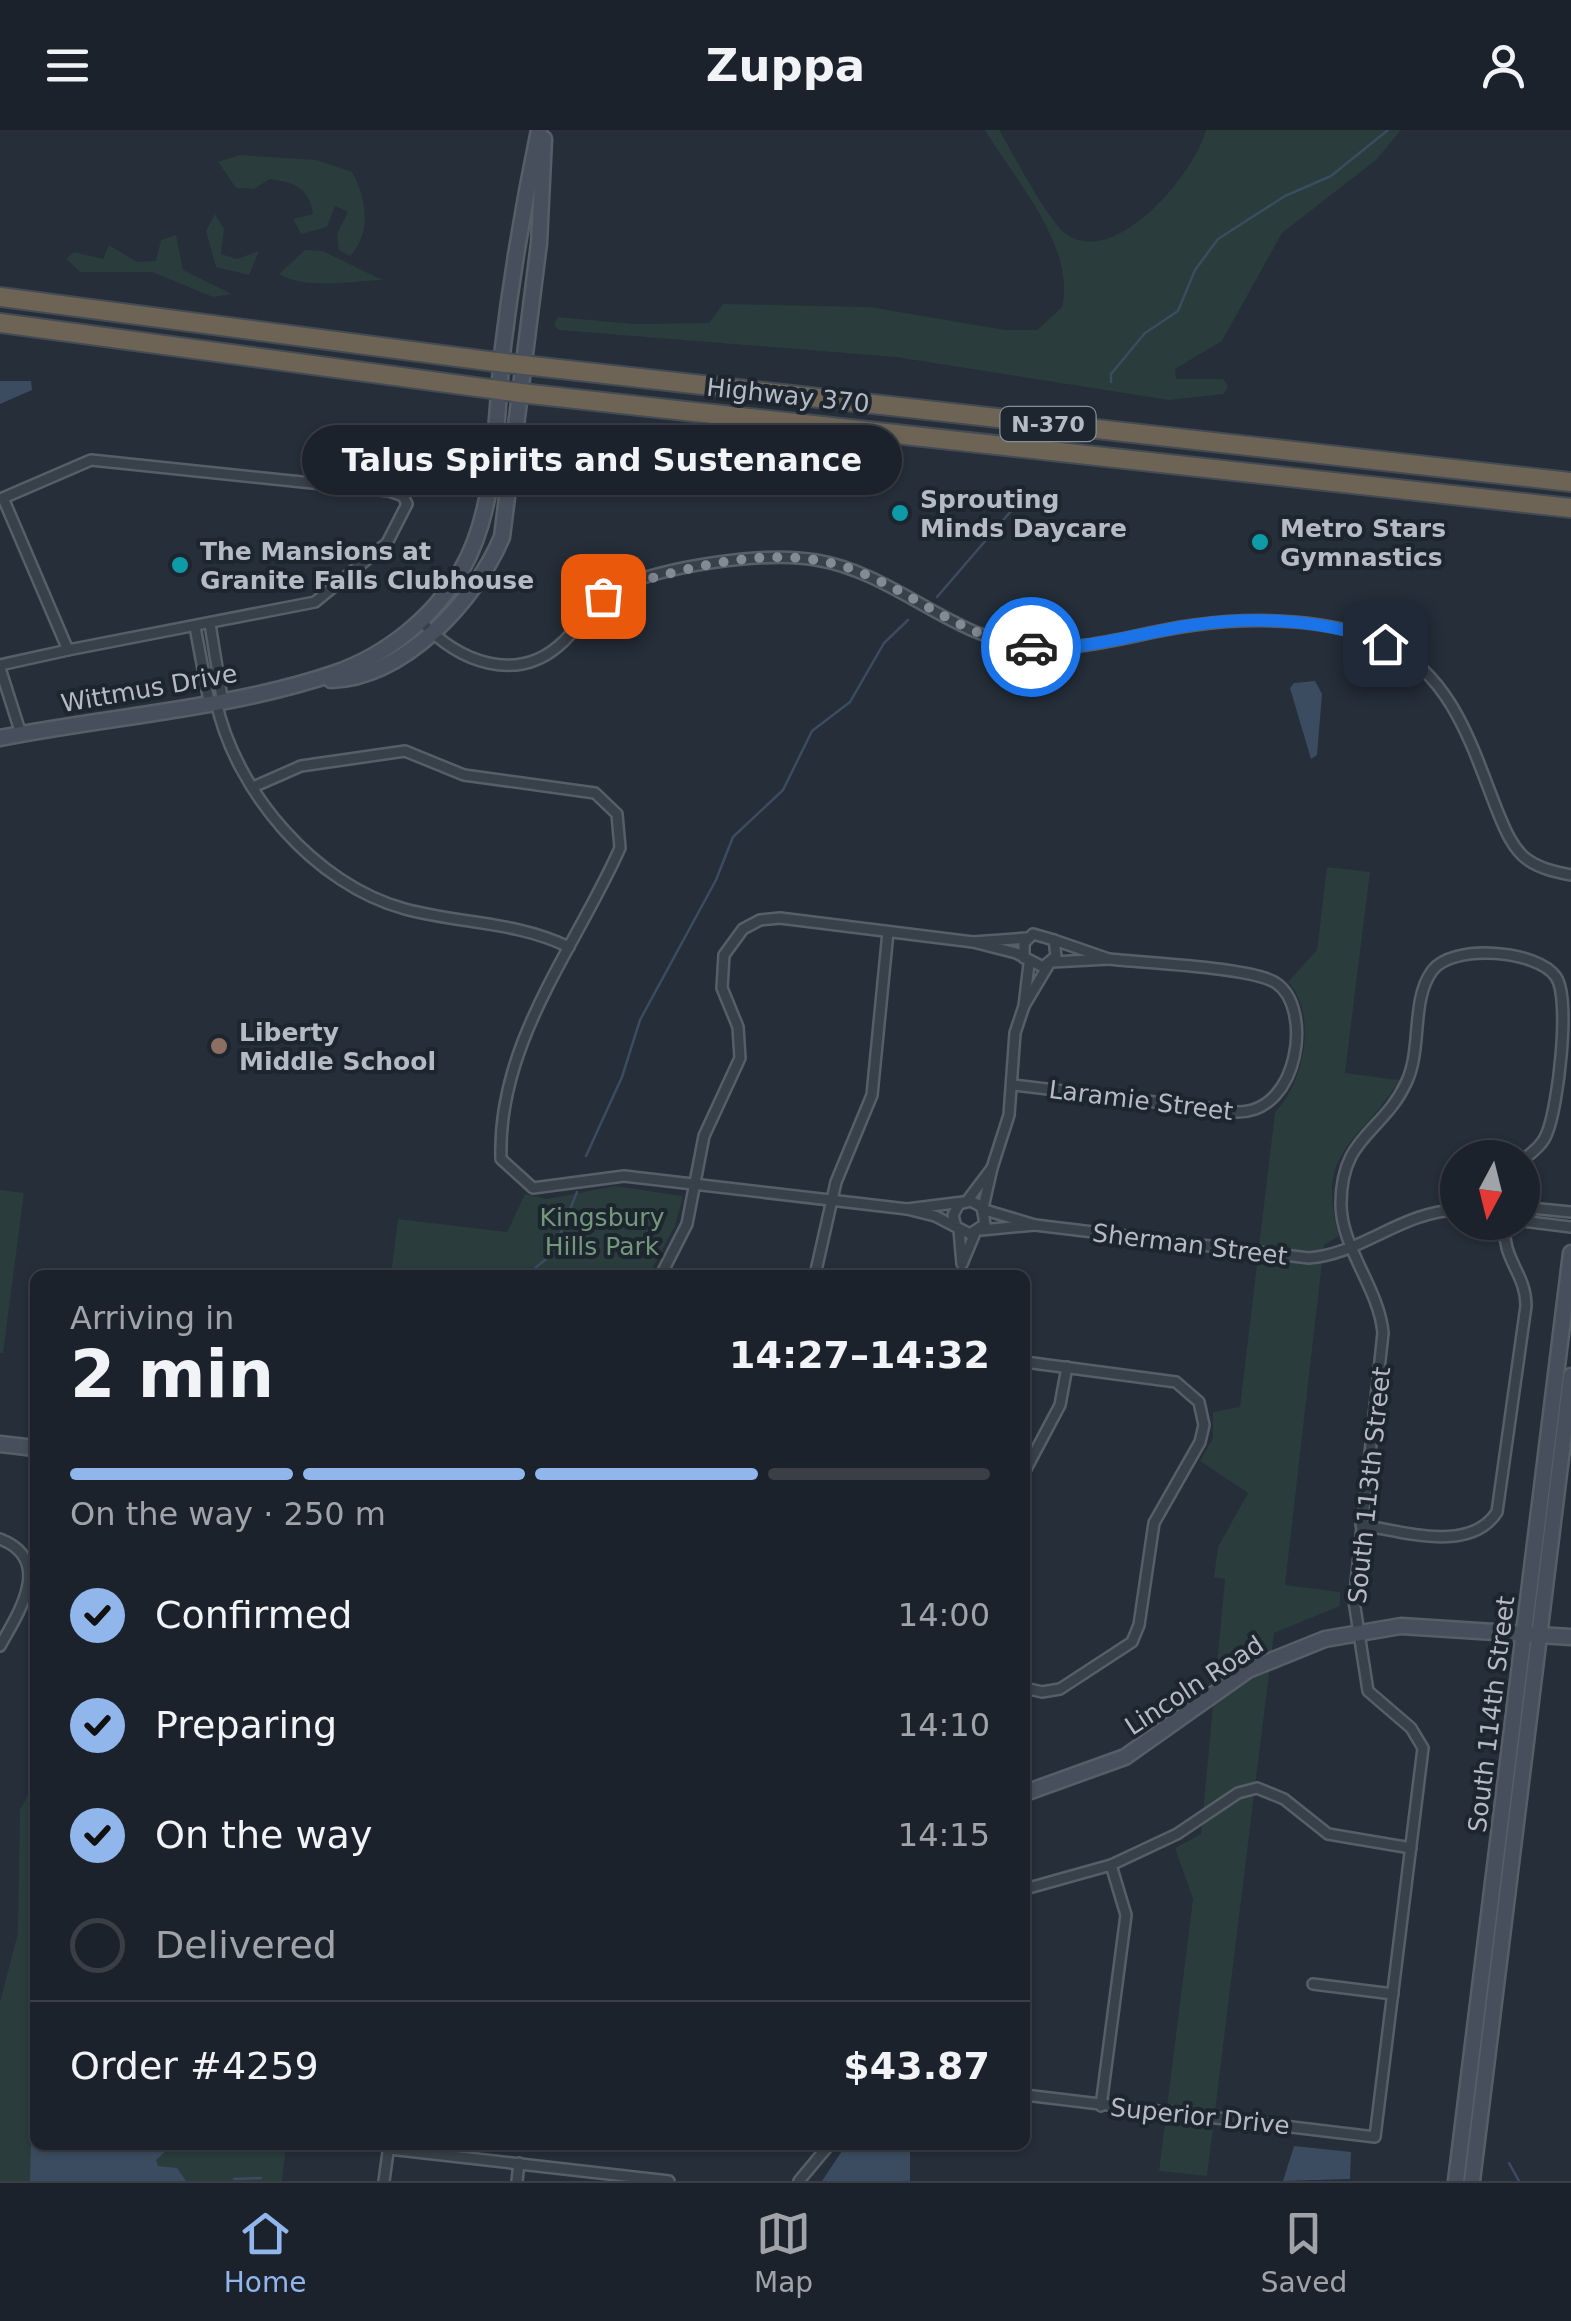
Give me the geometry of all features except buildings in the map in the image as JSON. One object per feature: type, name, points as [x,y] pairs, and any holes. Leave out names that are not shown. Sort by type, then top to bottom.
[{"type":"highway","name":"Highway 370","points":[[0,297],[524,365],[1571,482]]},
{"type":"highway","name":"Highway 370","points":[[0,323],[521,393],[1571,508]]},
{"type":"street","name":"Wittmus Drive","points":[[306,681],[362,661],[420,620],[448,590],[473,545],[482,515],[516,242],[542,130]]},
{"type":"street","name":"Wittmus Drive","points":[[0,738],[366,673],[396,659],[431,633],[492,560],[502,538],[540,243],[542,130]]},
{"type":"street","points":[[21,734],[0,666],[314,602],[387,543],[407,504],[403,496],[91,460],[1,499],[68,650]]},
{"type":"street","points":[[420,620],[431,633],[470,659],[515,666],[558,646],[596,602],[618,587],[764,556],[847,567],[966,630],[1028,646],[1070,647],[1217,623],[1345,630],[1406,654],[1438,684],[1462,723],[1510,839],[1526,860],[1571,875]]},
{"type":"street","points":[[210,624],[215,699]]},
{"type":"street","points":[[195,627],[222,722],[254,787],[291,834],[334,874],[363,893],[415,912],[519,927],[569,947]]},
{"type":"street","points":[[254,787],[301,766],[396,750],[458,773],[584,790],[609,803],[619,819],[621,844],[516,1059],[500,1139],[501,1159],[514,1175],[533,1188],[604,1175],[906,1209],[965,1202]]},
{"type":"street","points":[[664,1270],[687,1224],[704,1136],[740,1058],[738,1027],[722,988],[724,955],[743,929],[770,918],[973,942],[1027,938],[1041,932],[1109,958]]},
{"type":"street","points":[[817,1270],[831,1200],[872,1095],[888,932]]},
{"type":"street","points":[[1024,1006],[1027,938]]},
{"type":"street","points":[[961,1270],[978,1231],[1014,1085],[1015,1033],[1024,1006],[1057,950],[1054,940]]},
{"type":"street","points":[[973,942],[1027,961],[1109,958]]},
{"type":"street","name":"South 113th Street","points":[[1375,2137],[1423,1748],[1411,1728],[1368,1691],[1358,1630],[1354,1601],[1360,1525],[1384,1333],[1380,1308],[1342,1208],[1347,1162],[1357,1142],[1394,1105],[1408,1078],[1426,983],[1440,962],[1466,952],[1526,960],[1549,968],[1562,987],[1565,1007],[1551,1121],[1540,1144]]},
{"type":"street","name":"Laramie Street","points":[[1014,1085],[1248,1112],[1265,1107],[1280,1095],[1292,1054],[1296,1010],[1284,990],[1271,980],[1109,958]]},
{"type":"street","points":[[961,1270],[953,1215],[992,1168]]},
{"type":"street","name":"Sherman Street","points":[[965,1202],[1034,1225],[1298,1258],[1325,1256],[1413,1217],[1440,1213]]},
{"type":"street","points":[[1540,1208],[1571,1212]]},
{"type":"street","points":[[906,1209],[957,1229]]},
{"type":"street","points":[[1540,1223],[1571,1227]]},
{"type":"street","name":"Sherman Street","points":[[957,1229],[978,1231],[1034,1225]]},
{"type":"street","points":[[1360,1525],[1451,1536],[1481,1530],[1494,1518],[1502,1498],[1526,1306],[1522,1282],[1506,1254],[1506,1240]]},
{"type":"street","name":"South 114th Street","points":[[1472,2181],[1571,1253]]},
{"type":"street","points":[[1030,1363],[1172,1380],[1189,1390],[1201,1406],[1200,1442],[1180,1472],[1151,1533],[1135,1638],[1123,1652],[1064,1687],[1038,1692],[1030,1690]]},
{"type":"street","points":[[1030,1463],[1058,1410],[1068,1368]]},
{"type":"street","name":"South 114th Street","points":[[1456,2181],[1571,1376]]},
{"type":"street","points":[[0,1444],[30,1447]]},
{"type":"street","points":[[0,1539],[24,1556],[29,1568],[28,1592],[0,1646]]},
{"type":"street","name":"Lincoln Road","points":[[1030,1790],[1125,1757],[1260,1664],[1293,1649],[1358,1630],[1424,1626],[1571,1637]]},
{"type":"street","points":[[1030,1887],[1111,1865],[1177,1834],[1238,1794],[1257,1788],[1284,1799],[1328,1834],[1411,1848]]},
{"type":"street","points":[[1101,2106],[1126,1915],[1111,1865]]},
{"type":"street","points":[[1313,1984],[1393,1994]]},
{"type":"street","name":"Superior Drive","points":[[1030,2097],[1375,2137]]},
{"type":"street","points":[[384,2181],[389,2150]]},
{"type":"street","points":[[413,2150],[670,2181]]},
{"type":"street","points":[[799,2181],[825,2150]]},
{"type":"street","points":[[517,2181],[519,2163]]},
{"type":"green space","points":[[985,130],[999,130],[1059,227],[1086,241],[1107,239],[1151,211],[1187,169],[1206,130],[1401,130],[1376,160],[1282,233],[1222,341],[1175,369],[1176,379],[1223,379],[1228,386],[1224,394],[1169,400],[896,357],[559,330],[554,325],[558,317],[634,324],[709,323],[723,304],[870,307],[1005,330],[1037,330],[1062,307],[1060,260],[1040,214]]},
{"type":"green space","points":[[240,155],[316,160],[352,172],[365,216],[362,237],[350,256],[339,250],[337,234],[348,212],[335,206],[327,227],[301,234],[293,219],[313,214],[304,192],[270,179],[254,189],[236,188],[218,162]]},
{"type":"green space","points":[[215,214],[224,229],[221,254],[237,259],[259,251],[249,275],[216,267],[206,231]]},
{"type":"green space","points":[[176,235],[183,270],[232,294],[213,297],[152,272],[80,272],[66,259],[74,252],[103,259],[109,245],[137,262],[156,261],[161,240]]},
{"type":"green space","points":[[305,250],[323,251],[382,280],[315,283],[279,274]]},
{"type":"green space","points":[[1327,867],[1370,872],[1345,1073],[1399,1080],[1346,1148],[1333,1183],[1339,1236],[1324,1245],[1285,1585],[1340,1592],[1340,1606],[1274,1633],[1207,2176],[1159,2171],[1193,1899],[1175,1848],[1201,1834],[1225,1579],[1214,1577],[1218,1547],[1248,1493],[1200,1461],[1213,1438],[1213,1412],[1240,1407],[1275,1112],[1293,1084],[1304,1048],[1303,1011],[1288,982],[1317,950]]},
{"type":"green space","name":"Kingsbury Hills Park","points":[[615,1186],[683,1196],[675,1226],[652,1270],[392,1270],[398,1219],[507,1232],[525,1194],[547,1199]]},
{"type":"green space","points":[[0,1190],[24,1193],[3,1353],[0,1353]]},
{"type":"green space","points":[[30,1791],[30,2150],[285,2150],[282,2181],[0,2181],[0,2002],[18,1933],[20,1810]]},
{"type":"water","points":[[0,381],[31,381],[32,390],[0,404]]},
{"type":"water","points":[[1315,681],[1322,694],[1317,755],[1311,759],[1290,688],[1294,683]]},
{"type":"water","points":[[1294,2146],[1351,2152],[1350,2179],[1283,2181]]},
{"type":"water","points":[[31,2150],[167,2150],[156,2160],[158,2166],[177,2168],[186,2181],[30,2181]]},
{"type":"water","points":[[843,2150],[910,2150],[910,2181],[822,2181]]},
{"type":"waterway","points":[[1111,382],[1111,374],[1145,333],[1178,311],[1195,270],[1218,239],[1285,196],[1331,176],[1388,130]]},
{"type":"waterway","points":[[937,597],[1011,511],[1031,503],[1037,492]]},
{"type":"waterway","points":[[586,1156],[622,1077],[640,1020],[716,880],[733,837],[783,790],[812,731],[850,702],[884,643],[908,620]]},
{"type":"waterway","points":[[533,1270],[552,1254],[577,1192]]},
{"type":"waterway","points":[[1509,2163],[1519,2181]]},
{"type":"waterway","points":[[234,2179],[261,2178]]},
{"type":"way so far","points":[[603,596],[618,587],[650,578],[744,558],[784,556],[847,567],[872,577],[945,621],[986,638],[1031,647]]},
{"type":"place","name":"Sprouting Minds Daycare","points":[[900,513]]},
{"type":"place","name":"Metro Stars Gymnastics","points":[[1260,542]]},
{"type":"place","name":"The Mansions at Granite Falls Clubhouse","points":[[180,565]]},
{"type":"place","name":"Talus Spirits and Sustenance","points":[[603,596]]},
{"type":"place","name":"Liberty Middle School","points":[[219,1046]]},
{"type":"route","points":[[1031,647],[1112,642],[1196,624],[1239,622],[1345,630],[1385,644]]}]
